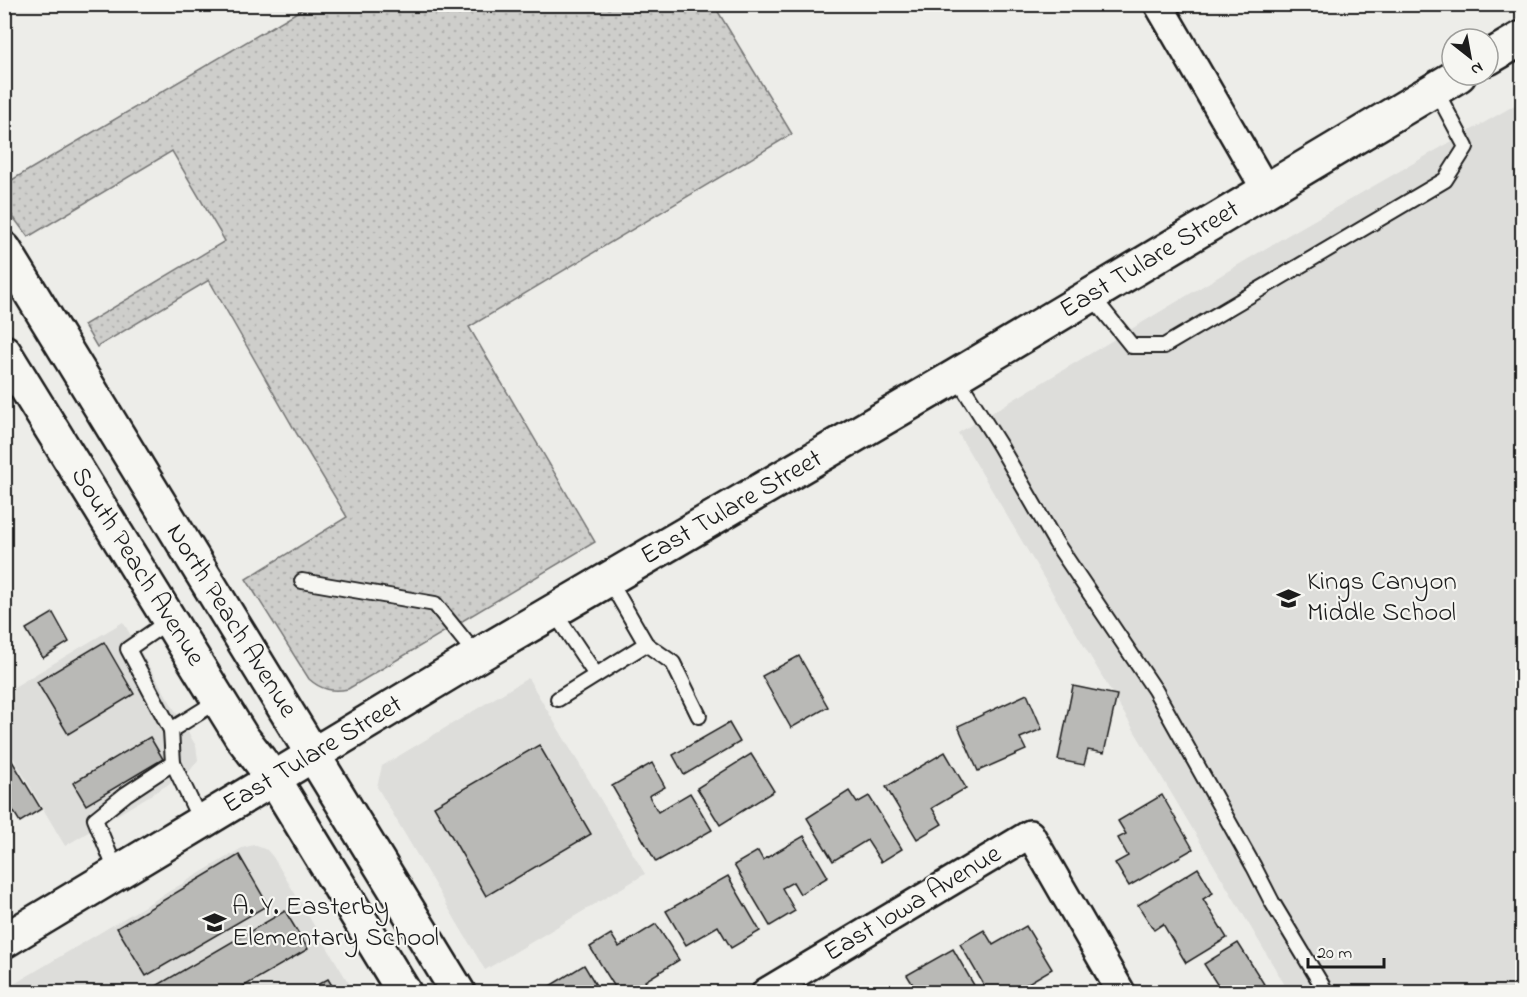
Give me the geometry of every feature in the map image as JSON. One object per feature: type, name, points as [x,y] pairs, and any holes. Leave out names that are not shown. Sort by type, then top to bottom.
[{"type":"main road","points":[[1500,51],[1522,38]]},
{"type":"main road","name":"East Tulare Street","points":[[4,941],[477,656],[956,376],[1440,86]]},
{"type":"main road","name":"North Peach Avenue","points":[[4,249],[315,755],[458,993]]},
{"type":"main road","name":"South Peach Avenue","points":[[4,352],[219,700],[250,749],[274,780]]},
{"type":"main road","points":[[274,780],[404,993]]},
{"type":"street","points":[[1158,4],[1266,190]]},
{"type":"street","name":"East Iowa Avenue","points":[[766,993],[1030,834],[1121,993]]},
{"type":"lane","points":[[1091,295],[1132,346],[1164,346],[1445,180],[1466,147],[1448,87]]},
{"type":"lane","points":[[956,376],[1056,543],[1155,690],[1272,902],[1326,993]]},
{"type":"lane","points":[[609,580],[646,644],[672,663],[699,716]]},
{"type":"lane","points":[[302,581],[435,604],[477,656]]},
{"type":"lane","points":[[554,612],[596,675]]},
{"type":"lane","points":[[170,620],[128,649],[171,730],[173,763],[201,822]]},
{"type":"lane","points":[[558,699],[646,644]]},
{"type":"lane","points":[[171,730],[219,700]]},
{"type":"lane","points":[[117,873],[95,819],[126,794],[173,763]]},
{"type":"shaded area","points":[[309,5],[714,5],[792,134],[469,327],[595,542],[348,689],[337,690],[323,688],[309,679],[246,579],[347,517],[209,280],[97,347],[84,325],[225,241],[172,151],[28,237],[5,206],[5,184]]},
{"type":"shaded area","name":"Kings Canyon Middle School","points":[[1522,101],[1522,992],[1289,992],[958,433],[1288,235]]},
{"type":"shaded area","points":[[123,622],[196,746],[198,760],[189,772],[65,846],[5,744],[4,693]]},
{"type":"shaded area","points":[[528,678],[645,874],[485,970],[377,787],[382,766]]},
{"type":"shaded area","name":"A. Y. Easterby Elementary School","points":[[254,845],[267,850],[273,857],[354,992],[5,992],[4,990],[242,848]]},
{"type":"building","points":[[53,613],[69,642],[43,658],[26,629]]},
{"type":"building","points":[[104,642],[134,694],[68,734],[37,682]]},
{"type":"building","points":[[799,656],[828,707],[791,728],[762,676]]},
{"type":"building","points":[[1073,686],[1117,695],[1104,753],[1088,750],[1084,765],[1058,760]]},
{"type":"building","points":[[1027,694],[1042,729],[1020,738],[1026,750],[978,771],[958,726]]},
{"type":"building","points":[[729,723],[740,742],[684,775],[673,755]]},
{"type":"building","points":[[150,737],[163,759],[86,805],[73,783]]},
{"type":"building","points":[[539,745],[591,834],[486,896],[434,806]]},
{"type":"building","points":[[945,752],[966,788],[932,808],[942,824],[917,839],[886,787]]},
{"type":"building","points":[[751,754],[774,791],[720,825],[697,788]]},
{"type":"building","points":[[9,756],[41,809],[20,822],[4,796],[4,758]]},
{"type":"building","points":[[652,763],[665,787],[649,796],[658,812],[690,793],[712,830],[656,862],[612,786]]},
{"type":"building","points":[[849,791],[857,803],[869,796],[902,849],[881,862],[867,840],[833,861],[807,818]]},
{"type":"building","points":[[1162,795],[1193,849],[1129,886],[1115,863],[1128,856],[1118,838],[1126,834],[1118,821]]},
{"type":"building","points":[[804,836],[828,877],[800,894],[793,882],[782,888],[795,911],[770,926],[734,865],[758,851],[763,860]]},
{"type":"building","points":[[239,855],[268,905],[146,976],[117,928]]},
{"type":"building","points":[[1198,868],[1213,893],[1203,899],[1227,938],[1186,963],[1163,924],[1154,930],[1138,905]]},
{"type":"building","points":[[728,876],[760,931],[731,948],[718,926],[686,945],[666,911]]},
{"type":"building","points":[[285,911],[308,949],[234,992],[146,992]]},
{"type":"building","points":[[656,924],[679,960],[645,981],[652,992],[618,992],[590,947],[611,934],[619,947]]},
{"type":"building","points":[[1026,926],[1052,969],[1013,992],[988,992],[960,944],[984,930],[993,945]]},
{"type":"building","points":[[1238,943],[1269,992],[1222,992],[1204,964]]},
{"type":"building","points":[[953,949],[978,992],[906,992],[915,988],[907,975]]},
{"type":"building","points":[[584,965],[600,992],[540,992]]},
{"type":"building","points":[[328,979],[336,992],[304,992]]},
{"type":"place","name":"Kings Canyon Middle School","points":[[1289,598]]},
{"type":"place","name":"A. Y. Easterby Elementary School","points":[[214,923]]}]
